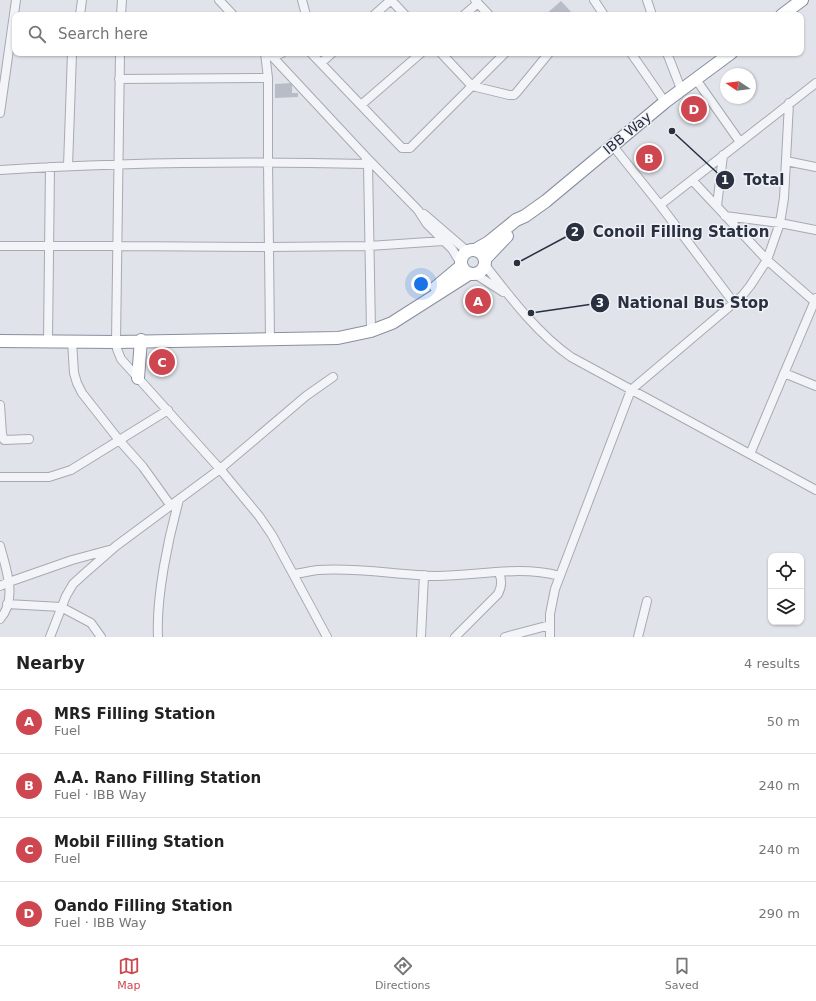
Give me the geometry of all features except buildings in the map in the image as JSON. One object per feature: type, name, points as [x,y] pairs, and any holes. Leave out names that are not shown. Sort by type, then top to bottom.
[{"type":"highway","points":[[786,12],[802,0]]},
{"type":"highway","name":"IBB Way","points":[[525,216],[546,201],[681,89],[727,56]]},
{"type":"highway","points":[[466,269],[464,254],[489,242],[516,220],[525,216]]},
{"type":"highway","points":[[0,341],[116,342],[141,340],[338,338],[371,331],[392,323],[466,269],[483,270],[485,262],[525,216]]},
{"type":"highway","points":[[471,251],[483,255],[485,262]]},
{"type":"highway","points":[[138,378],[141,340]]},
{"type":"street","points":[[15,12],[16,0]]},
{"type":"street","points":[[80,12],[82,0]]},
{"type":"street","points":[[122,0],[122,12]]},
{"type":"street","points":[[219,0],[230,12]]},
{"type":"street","points":[[302,0],[305,12]]},
{"type":"street","points":[[377,12],[391,0],[402,12]]},
{"type":"street","points":[[594,0],[602,12]]},
{"type":"street","points":[[646,0],[651,12]]},
{"type":"street","points":[[467,12],[476,1],[486,12]]},
{"type":"street","points":[[0,113],[2,91],[12,37]]},
{"type":"street","points":[[68,166],[72,56]]},
{"type":"street","points":[[120,56],[117,349],[121,359],[220,469],[259,516],[272,535],[294,574],[327,637]]},
{"type":"street","points":[[265,56],[268,78],[270,339]]},
{"type":"street","points":[[272,56],[366,160],[418,210],[471,251]]},
{"type":"street","points":[[314,56],[402,148],[410,148],[502,56]]},
{"type":"street","points":[[321,63],[329,56]]},
{"type":"street","points":[[361,105],[418,56]]},
{"type":"street","points":[[443,56],[472,86],[514,95],[547,56]]},
{"type":"street","points":[[633,56],[665,102]]},
{"type":"street","points":[[668,56],[681,89]]},
{"type":"street","points":[[119,79],[268,78]]},
{"type":"street","points":[[695,78],[740,142]]},
{"type":"street","points":[[660,205],[816,83]]},
{"type":"street","points":[[550,637],[550,614],[552,600],[631,390],[734,303],[750,286],[767,260],[780,223],[784,198],[789,103]]},
{"type":"street","points":[[613,146],[660,205],[734,303]]},
{"type":"street","points":[[717,206],[723,155]]},
{"type":"street","points":[[0,170],[118,164],[366,160]]},
{"type":"street","points":[[366,160],[371,331]]},
{"type":"street","points":[[786,162],[816,167]]},
{"type":"street","points":[[48,341],[50,167]]},
{"type":"street","points":[[692,180],[767,260],[815,300],[813,317],[784,373],[750,454]]},
{"type":"street","points":[[418,210],[427,224],[452,249],[466,269],[508,295]]},
{"type":"street","points":[[726,216],[780,223],[816,230]]},
{"type":"street","points":[[0,246],[369,246],[444,241]]},
{"type":"street","points":[[485,262],[508,295],[556,346],[571,357],[816,490]]},
{"type":"street","points":[[72,342],[72,361],[76,384],[119,440],[143,467],[171,506]]},
{"type":"street","points":[[784,373],[816,386]]},
{"type":"street","points":[[50,637],[61,607],[73,584],[111,550],[220,469],[306,396],[333,377]]},
{"type":"street","points":[[0,405],[2,434],[4,440],[29,439]]},
{"type":"street","points":[[0,477],[49,477],[62,474],[71,470],[168,410]]},
{"type":"street","points":[[158,637],[160,600],[164,568],[179,500]]},
{"type":"street","points":[[0,546],[3,570],[9,582],[7,604],[3,616],[0,619]]},
{"type":"street","points":[[0,586],[72,560],[111,550]]},
{"type":"street","points":[[294,574],[318,570],[350,570],[436,576],[511,570],[532,570],[560,576]]},
{"type":"street","points":[[455,637],[498,594],[501,587],[499,572]]},
{"type":"street","points":[[421,637],[424,575]]},
{"type":"street","points":[[638,637],[647,601]]},
{"type":"street","points":[[7,604],[61,607],[91,623],[101,637]]},
{"type":"street","points":[[505,637],[550,625]]},
{"type":"place","name":"Oando Filling Station","points":[[694,109]]},
{"type":"place","name":"Total","points":[[672,131]]},
{"type":"place","name":"A.A. Rano Filling Station","points":[[649,158]]},
{"type":"place","name":"Conoil Filling Station","points":[[517,263]]},
{"type":"place","name":"MRS Filling Station","points":[[478,301]]},
{"type":"place","name":"National Bus Stop","points":[[531,313]]},
{"type":"place","name":"Mobil Filling Station","points":[[162,362]]}]
